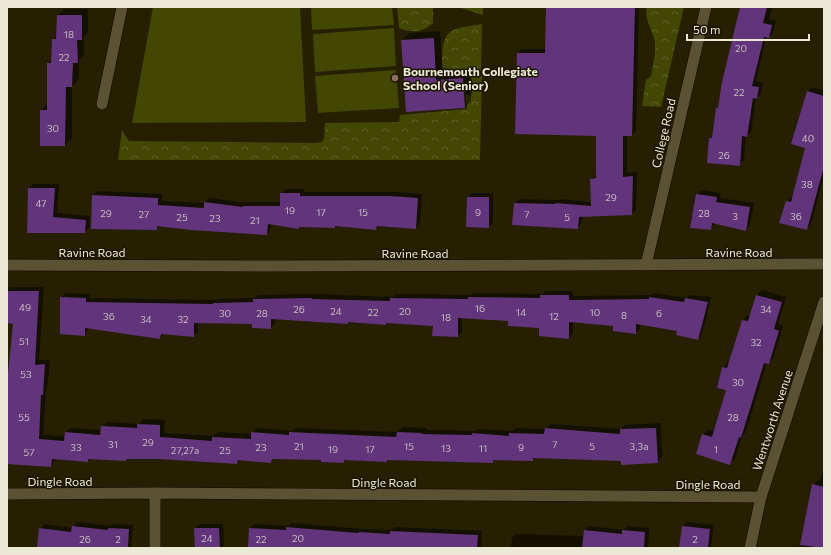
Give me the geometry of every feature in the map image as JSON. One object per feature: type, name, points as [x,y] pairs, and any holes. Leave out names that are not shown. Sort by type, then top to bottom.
[{"type":"street","points":[[102,104],[122,7]]},
{"type":"street","name":"College Road","points":[[646,265],[706,7]]},
{"type":"street","name":"Ravine Road","points":[[7,264],[824,264]]},
{"type":"street","name":"Wentworth Avenue","points":[[750,548],[761,497],[824,302]]},
{"type":"street","points":[[155,493],[155,548]]},
{"type":"street","name":"Dingle Road","points":[[7,494],[155,493],[761,497]]},
{"type":"green space","points":[[153,7],[300,7],[306,122],[132,123]]},
{"type":"green space","points":[[311,7],[392,7],[394,25],[312,30]]},
{"type":"green space","points":[[397,7],[433,7],[433,23],[425,29],[417,31],[409,31],[399,28]]},
{"type":"green space","points":[[458,7],[483,7],[483,15]]},
{"type":"green space","points":[[647,7],[684,7],[661,107],[642,106],[646,80],[651,76],[655,52],[655,42],[646,15]]},
{"type":"green space","points":[[482,24],[481,71],[455,72],[442,68],[443,46],[448,34],[454,30]]},
{"type":"green space","points":[[394,28],[396,66],[315,72],[313,34]]},
{"type":"green space","points":[[396,70],[399,108],[318,113],[315,76]]},
{"type":"green space","points":[[482,76],[480,160],[118,160],[122,130],[129,141],[316,143],[322,142],[324,138],[325,123],[399,122],[400,115],[467,109],[465,94],[471,96],[473,87],[471,77]]},
{"type":"building","points":[[546,7],[635,7],[632,136],[623,136],[623,177],[633,176],[632,215],[579,217],[578,229],[512,225],[514,203],[555,203],[591,206],[590,179],[596,178],[596,136],[515,134],[517,53],[545,53]]},
{"type":"building","points":[[740,7],[767,7],[763,23],[772,25],[769,38],[764,37],[752,86],[759,87],[757,99],[753,98],[747,137],[742,136],[740,166],[707,163],[709,138],[712,138],[716,108],[718,108],[722,82]]},
{"type":"building","points":[[57,15],[82,15],[82,40],[77,40],[78,63],[73,63],[72,87],[66,87],[65,146],[40,146],[40,110],[47,110],[47,63],[51,63],[52,39],[56,39]]},
{"type":"building","points":[[434,38],[436,80],[463,78],[465,108],[406,112],[401,40]]},
{"type":"building","points":[[807,91],[824,96],[824,166],[807,230],[779,223],[786,201],[791,202],[805,148],[791,144]]},
{"type":"building","points":[[28,188],[55,188],[53,217],[86,220],[85,233],[27,233]]},
{"type":"building","points":[[280,193],[300,193],[300,196],[390,196],[418,198],[416,229],[377,226],[376,230],[335,226],[335,228],[299,227],[299,229],[268,224],[267,235],[191,230],[157,226],[157,230],[91,229],[92,195],[158,198],[158,205],[204,208],[204,202],[243,207],[280,206]]},
{"type":"building","points":[[696,194],[717,197],[716,202],[750,207],[746,231],[712,223],[711,230],[690,228]]},
{"type":"building","points":[[467,197],[489,197],[489,228],[466,227]]},
{"type":"building","points":[[7,291],[39,291],[35,365],[45,364],[43,395],[41,395],[39,439],[64,441],[65,432],[100,435],[101,426],[137,428],[137,424],[160,425],[160,437],[212,441],[212,437],[251,439],[251,432],[289,435],[289,432],[396,437],[397,432],[472,435],[472,433],[509,436],[509,433],[544,434],[545,428],[620,434],[620,429],[656,428],[658,463],[621,465],[621,461],[533,458],[533,461],[493,460],[493,463],[344,460],[344,463],[321,462],[321,460],[272,459],[271,463],[238,460],[237,464],[159,459],[126,459],[126,461],[88,459],[88,462],[52,459],[51,467],[7,464],[7,383],[13,324],[7,323]]},
{"type":"building","points":[[540,295],[569,295],[569,300],[649,299],[649,297],[684,302],[685,298],[708,302],[698,340],[676,335],[677,331],[636,324],[636,334],[613,331],[613,326],[569,322],[569,339],[539,336],[539,328],[508,326],[508,321],[458,318],[458,337],[432,336],[433,326],[386,323],[386,325],[348,322],[348,324],[271,319],[271,329],[252,328],[252,324],[194,323],[194,337],[161,334],[160,339],[85,328],[85,336],[60,334],[60,297],[86,298],[86,302],[213,304],[253,302],[253,299],[312,298],[390,301],[390,298],[540,298]]},
{"type":"building","points":[[756,295],[782,302],[774,329],[779,331],[769,364],[764,363],[741,438],[739,437],[730,465],[696,454],[702,434],[712,437],[726,390],[717,388],[722,367],[727,368],[742,320],[748,321]]},
{"type":"building","points":[[812,484],[824,487],[824,548],[800,545]]},
{"type":"building","points":[[72,526],[108,530],[108,528],[129,529],[128,548],[37,548],[39,528],[71,532]]},
{"type":"building","points":[[682,526],[710,529],[708,548],[679,548]]},
{"type":"building","points":[[286,527],[358,533],[390,534],[390,531],[478,535],[477,548],[248,548],[249,528],[286,530]]},
{"type":"building","points":[[194,528],[219,528],[220,548],[195,548]]},
{"type":"building","points":[[584,530],[622,534],[622,530],[645,532],[644,548],[582,548]]},
{"type":"place","name":"Bournemouth Collegiate School (Senior)","points":[[395,78]]}]
